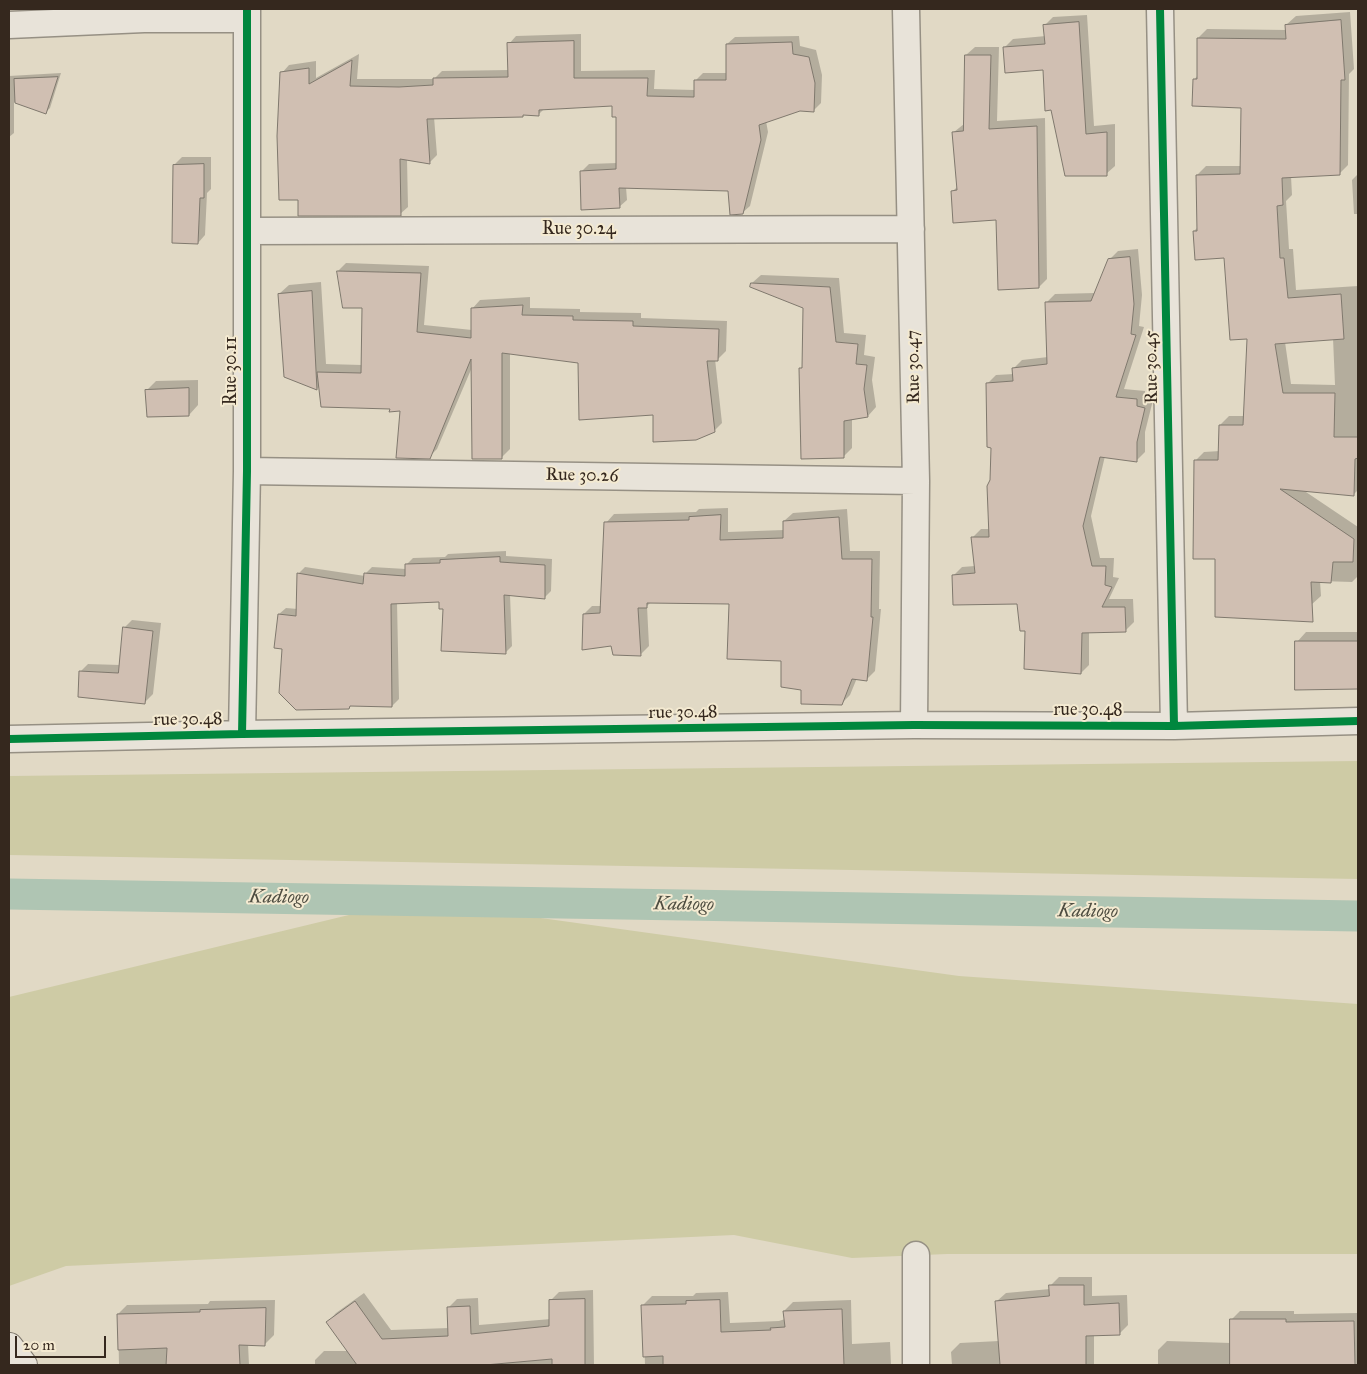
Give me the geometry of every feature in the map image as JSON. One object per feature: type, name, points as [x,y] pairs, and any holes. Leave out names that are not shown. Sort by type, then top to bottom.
[{"type":"street","name":"Rue 30.47","points":[[906,9],[916,481],[914,725]]},
{"type":"street","name":"Rue 30.45","points":[[1160,9],[1174,726]]},
{"type":"street","points":[[9,25],[247,14]]},
{"type":"street","name":"Rue 30.11","points":[[242,734],[247,471],[247,14]]},
{"type":"street","name":"Rue 30.24","points":[[247,231],[911,229]]},
{"type":"street","name":"Rue 30.26","points":[[247,471],[916,481]]},
{"type":"street","name":"rue 30.48","points":[[9,739],[914,725],[1174,726],[1358,721]]},
{"type":"street","points":[[916,1255],[916,1365]]},
{"type":"street","points":[[9,1347],[23,1365]]},
{"type":"shaded area","points":[[1358,761],[1358,879],[9,855],[9,776]]},
{"type":"shaded area","points":[[411,900],[959,976],[1358,1004],[1358,1254],[947,1254],[852,1258],[734,1235],[66,1266],[9,1286],[9,997]]},
{"type":"building","points":[[1341,20],[1345,80],[1341,80],[1340,175],[1282,178],[1283,205],[1277,206],[1280,258],[1284,258],[1288,298],[1341,294],[1344,339],[1275,344],[1283,393],[1335,393],[1334,437],[1358,437],[1358,458],[1355,459],[1354,496],[1280,489],[1354,539],[1353,562],[1333,562],[1331,583],[1311,582],[1313,622],[1215,617],[1215,559],[1193,559],[1194,460],[1218,460],[1219,425],[1243,425],[1247,339],[1230,340],[1224,258],[1195,260],[1193,231],[1197,231],[1196,175],[1240,174],[1241,108],[1192,106],[1193,79],[1197,79],[1197,38],[1286,39],[1285,25]]},
{"type":"building","points":[[1079,22],[1086,134],[1107,132],[1107,176],[1065,176],[1051,110],[1045,111],[1043,70],[1005,73],[1003,47],[1045,44],[1043,25]]},
{"type":"building","points":[[574,41],[574,78],[648,78],[647,96],[694,97],[694,80],[726,80],[726,44],[792,42],[793,54],[809,57],[815,83],[814,112],[800,111],[759,125],[761,140],[743,214],[730,215],[728,191],[619,188],[620,208],[581,210],[580,171],[616,169],[616,117],[612,117],[612,106],[539,110],[539,116],[427,119],[430,164],[400,159],[401,216],[298,216],[298,200],[279,200],[277,136],[280,72],[309,68],[309,84],[352,60],[350,86],[399,87],[433,85],[433,78],[508,77],[507,43]]},
{"type":"building","points":[[965,55],[991,55],[989,129],[1037,126],[1039,288],[998,290],[996,220],[953,223],[951,191],[957,190],[952,132],[963,131]]},
{"type":"building","points":[[58,77],[46,114],[15,103],[14,79]]},
{"type":"building","points":[[204,164],[204,198],[200,198],[198,244],[172,243],[173,165]]},
{"type":"building","points":[[1130,257],[1134,304],[1131,334],[1136,335],[1116,397],[1137,399],[1137,406],[1145,408],[1137,442],[1137,462],[1100,457],[1083,526],[1092,566],[1106,566],[1105,585],[1112,587],[1102,607],[1125,607],[1126,632],[1082,633],[1081,674],[1024,669],[1025,631],[1020,631],[1017,604],[953,605],[952,575],[975,573],[971,537],[989,537],[987,486],[990,480],[991,448],[987,447],[986,383],[1013,381],[1012,368],[1047,364],[1045,302],[1091,301],[1108,259]]},
{"type":"building","points":[[337,271],[421,273],[417,332],[471,338],[471,308],[523,305],[522,315],[573,316],[573,320],[633,321],[633,326],[719,329],[718,361],[707,361],[715,432],[696,440],[653,442],[653,415],[579,420],[578,363],[502,353],[502,459],[472,459],[471,359],[430,459],[396,458],[400,411],[389,412],[390,409],[321,407],[317,372],[361,373],[362,308],[343,308]]},
{"type":"building","points":[[751,283],[830,287],[836,342],[858,344],[856,364],[867,365],[864,389],[868,417],[844,421],[844,458],[801,459],[799,368],[802,368],[803,308],[750,287]]},
{"type":"building","points":[[312,291],[317,390],[284,377],[278,294]]},
{"type":"building","points":[[189,388],[189,416],[147,417],[145,390]]},
{"type":"building","points":[[721,515],[720,540],[783,538],[783,521],[839,517],[842,559],[872,559],[871,617],[873,617],[867,681],[852,679],[842,705],[801,704],[801,690],[781,687],[781,661],[727,659],[729,604],[647,603],[647,608],[638,608],[641,656],[613,655],[611,646],[582,650],[583,614],[600,613],[604,522],[689,520],[689,517]]},
{"type":"building","points":[[500,557],[500,562],[545,565],[545,599],[504,595],[506,654],[441,651],[443,609],[439,609],[439,602],[391,604],[392,707],[350,706],[349,709],[296,710],[279,693],[282,649],[274,648],[278,614],[296,616],[297,573],[363,584],[364,573],[405,576],[405,564],[440,563],[440,560]]},
{"type":"building","points":[[123,627],[153,631],[145,704],[78,697],[79,671],[118,673]]},
{"type":"building","points":[[1295,641],[1358,641],[1358,689],[1295,690]]},
{"type":"building","points":[[1049,1285],[1084,1285],[1084,1305],[1119,1303],[1120,1335],[1086,1336],[1086,1365],[1000,1365],[995,1301],[1049,1296]]},
{"type":"building","points":[[585,1299],[585,1365],[552,1365],[552,1359],[485,1365],[357,1365],[326,1322],[355,1301],[382,1339],[448,1336],[447,1307],[470,1306],[471,1334],[549,1326],[549,1300]]},
{"type":"building","points":[[720,1300],[721,1332],[771,1330],[770,1328],[785,1327],[783,1311],[842,1309],[844,1365],[663,1365],[663,1356],[643,1357],[641,1305],[686,1304],[686,1301]]},
{"type":"building","points":[[266,1308],[265,1346],[239,1345],[240,1365],[166,1365],[167,1348],[118,1350],[117,1314]]},
{"type":"building","points":[[1230,1319],[1286,1319],[1286,1322],[1354,1321],[1355,1365],[1230,1365]]},
{"type":"waterway","name":"Kadiogo","points":[[9,894],[1358,916]]},
{"type":"cycle path","points":[[242,734],[247,471],[247,9]]},
{"type":"cycle path","points":[[1160,9],[1174,726]]},
{"type":"cycle path","points":[[9,739],[914,725],[1174,726],[1358,721]]}]
